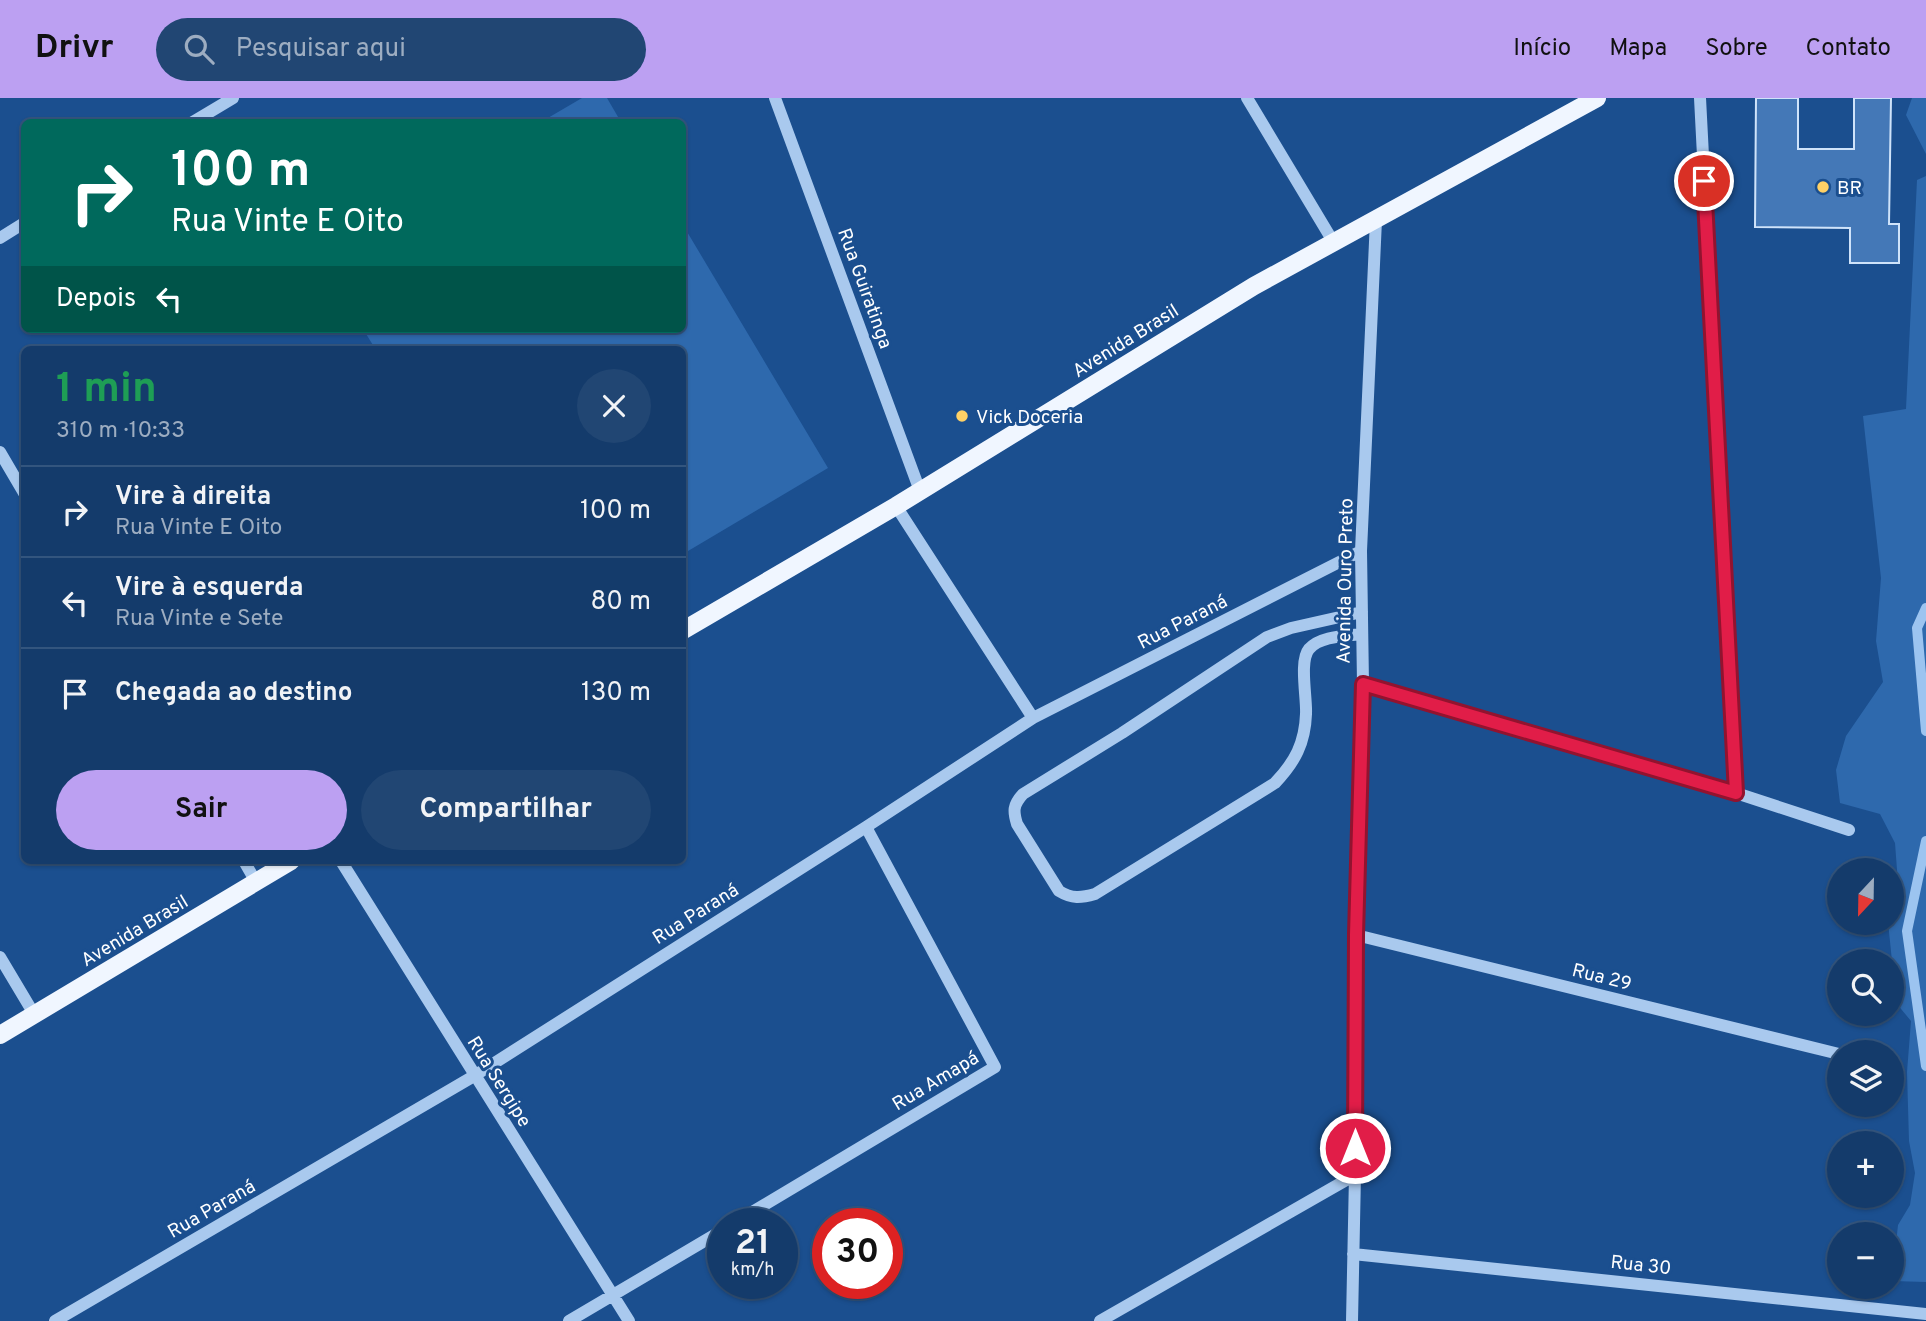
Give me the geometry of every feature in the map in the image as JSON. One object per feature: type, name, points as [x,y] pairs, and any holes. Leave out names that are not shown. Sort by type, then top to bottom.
[{"type":"main road","name":"Avenida Brasil","points":[[686,629],[896,506],[1254,286],[1597,98]]},
{"type":"main road","name":"Avenida Brasil","points":[[0,1035],[286,864]]},
{"type":"street","points":[[198,119],[233,98]]},
{"type":"street","name":"Rua Guiratinga","points":[[775,98],[920,491]]},
{"type":"street","points":[[1247,98],[1334,243]]},
{"type":"street","points":[[1700,98],[1736,793]]},
{"type":"street","name":"Avenida Ouro Preto","points":[[1352,1321],[1356,935],[1363,684],[1361,551],[1376,220]]},
{"type":"street","points":[[0,238],[21,225]]},
{"type":"street","points":[[0,452],[21,488]]},
{"type":"street","points":[[896,506],[1033,718]]},
{"type":"street","name":"Rua Paraná","points":[[55,1321],[474,1076],[1033,718],[1361,551]]},
{"type":"street","points":[[1361,634],[1321,641],[1310,648],[1304,657],[1306,715],[1300,748],[1291,767],[1276,783],[1095,894],[1069,897],[1059,891],[1017,824],[1013,812],[1016,802],[1023,794],[1122,733],[1267,637],[1291,628],[1362,612]]},
{"type":"street","points":[[1363,684],[1736,793],[1849,830]]},
{"type":"street","name":"Rua Amapá","points":[[759,1208],[995,1067],[866,827]]},
{"type":"street","points":[[246,864],[256,882]]},
{"type":"street","name":"Rua Sergipe","points":[[343,864],[629,1321]]},
{"type":"street","name":"Rua 29","points":[[1356,935],[1827,1051]]},
{"type":"street","points":[[0,957],[34,1014]]},
{"type":"street","points":[[1100,1321],[1355,1175]]},
{"type":"street","points":[[569,1321],[707,1239]]},
{"type":"street","name":"Rua 30","points":[[1353,1254],[1926,1314]]},
{"type":"shaded area","points":[[582,98],[607,98],[619,119],[546,119]]},
{"type":"shaded area","points":[[1912,98],[1926,98],[1926,154],[1906,115]]},
{"type":"shaded area","points":[[1926,176],[1926,1282],[1904,1281],[1904,1222],[1900,1222],[1910,1205],[1915,1173],[1909,1141],[1907,1072],[1911,1021],[1904,1013],[1904,949],[1891,949],[1889,935],[1904,935],[1904,858],[1896,858],[1895,843],[1880,814],[1840,803],[1836,770],[1846,736],[1883,682],[1876,641],[1881,578],[1863,416],[1906,409],[1917,180]]},
{"type":"shaded area","points":[[686,230],[828,468],[686,552],[686,346],[374,346],[365,333],[686,333]]},
{"type":"building","name":"BR","points":[[1756,98],[1798,98],[1798,149],[1854,149],[1854,98],[1891,98],[1889,224],[1899,224],[1899,263],[1850,263],[1850,228],[1755,227]]},
{"type":"waterway","points":[[1926,608],[1917,628],[1926,731]]},
{"type":"waterway","points":[[1926,841],[1907,931],[1926,1066]]},
{"type":"place","name":"BR","points":[[1823,187]]},
{"type":"place","name":"Vick Doceria","points":[[962,416]]},
{"type":"route","points":[[1355,1148],[1356,935],[1363,684],[1736,793],[1704,181]]}]
